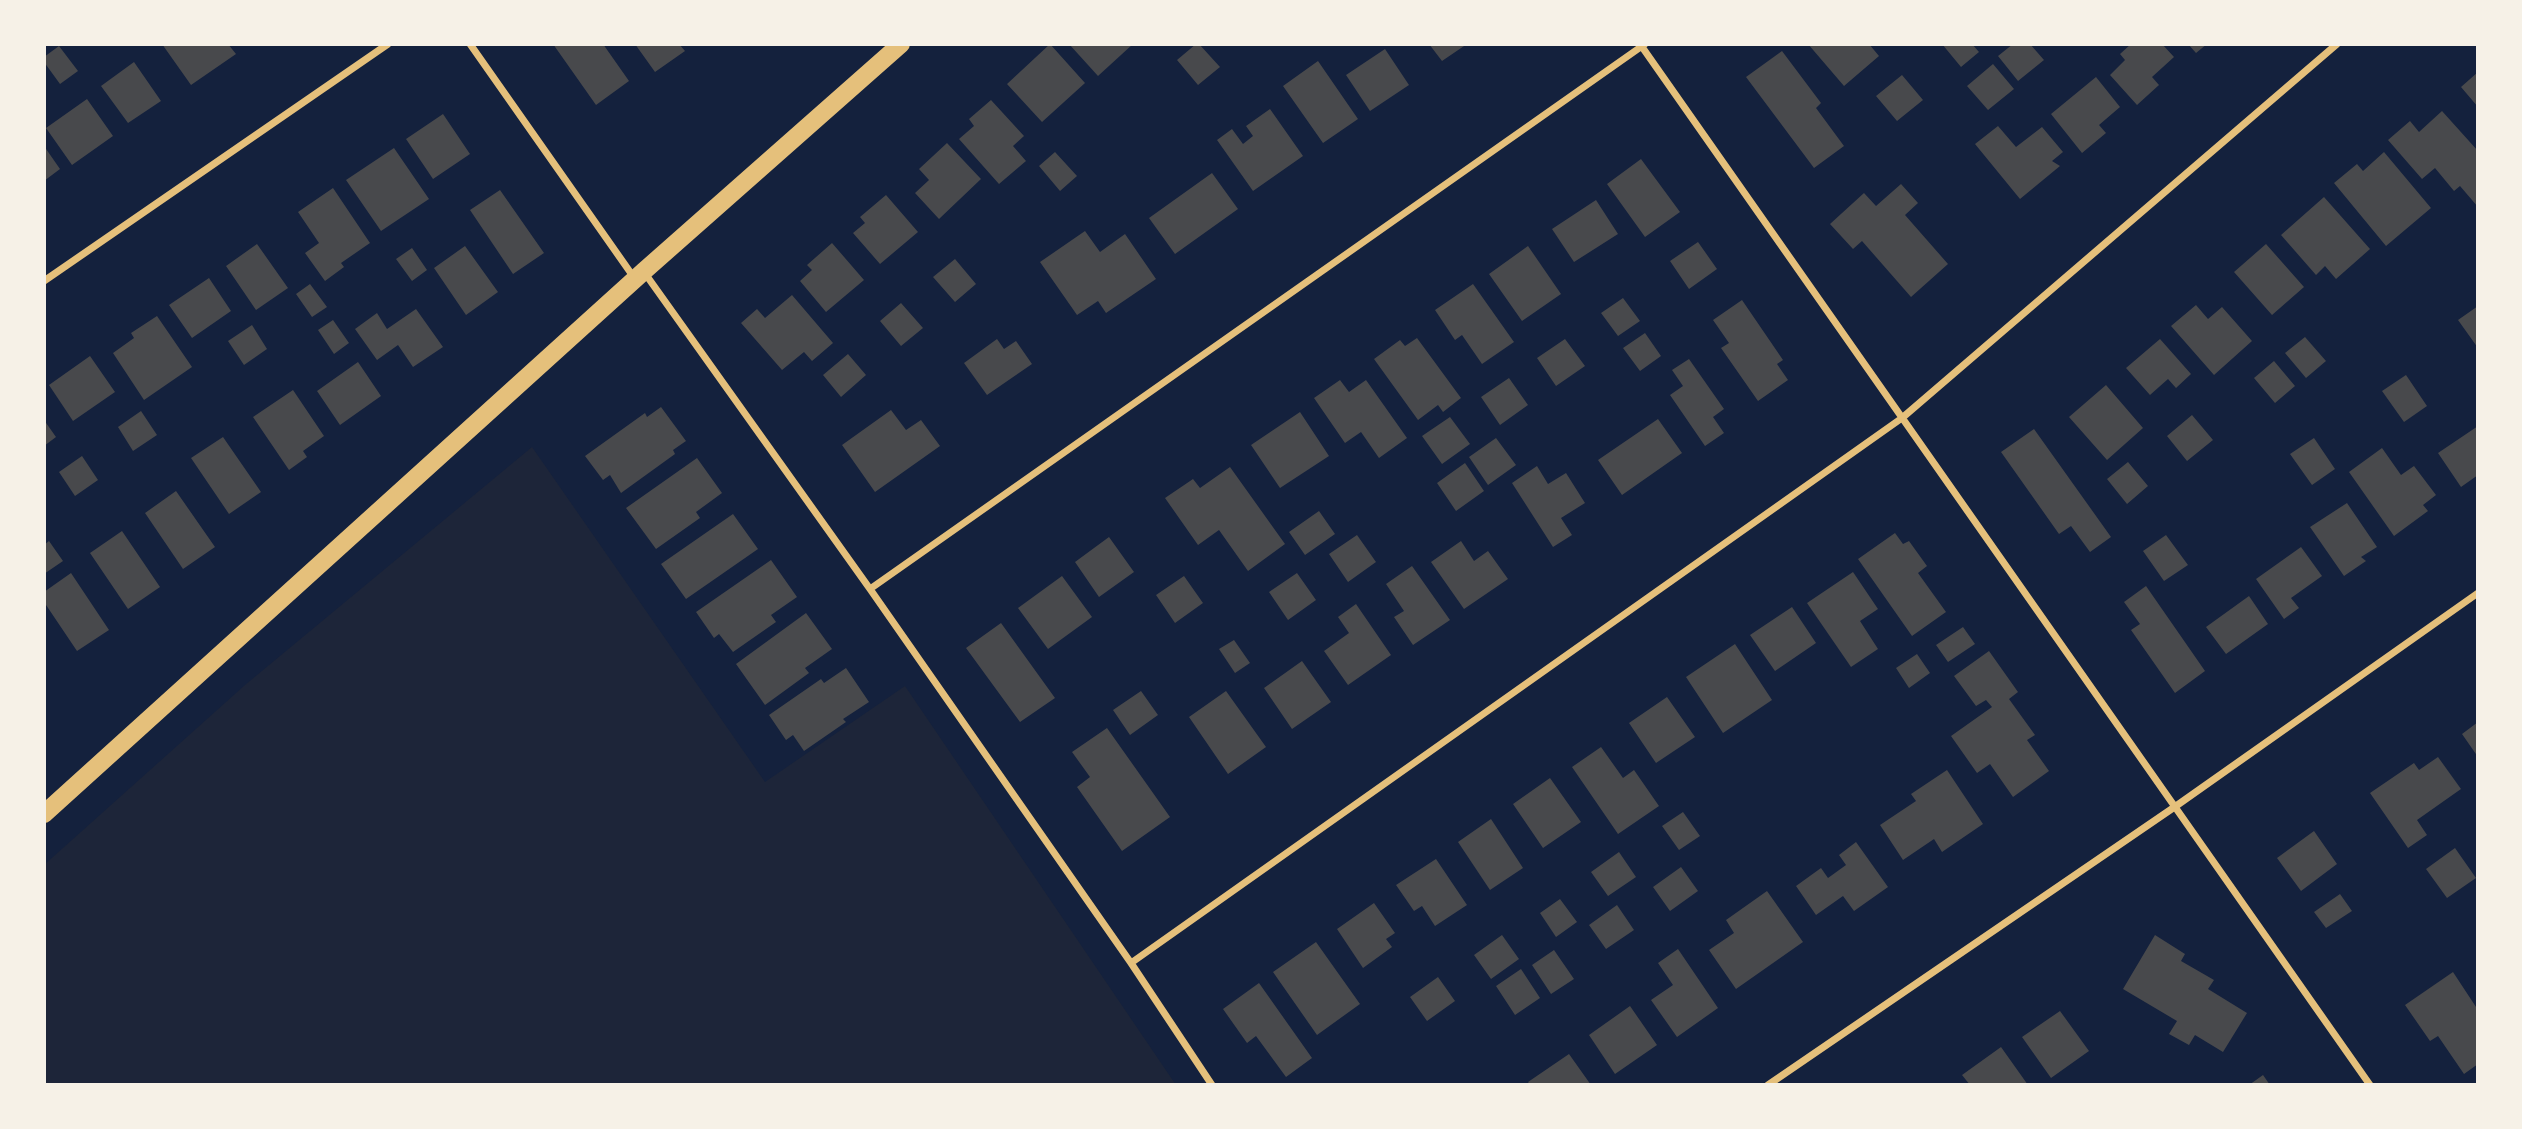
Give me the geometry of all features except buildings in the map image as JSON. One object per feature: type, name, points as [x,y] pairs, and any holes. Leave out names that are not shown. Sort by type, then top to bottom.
[{"type":"main road","points":[[44,814],[640,275],[901,44]]},
{"type":"street","points":[[44,281],[388,44]]},
{"type":"street","points":[[470,44],[870,589],[1132,963],[1212,1085]]},
{"type":"street","points":[[1132,963],[1902,418],[2337,44]]},
{"type":"street","points":[[870,589],[1642,45],[2370,1085]]},
{"type":"street","points":[[1768,1085],[2176,806],[2478,593]]},
{"type":"shaded area","points":[[532,447],[765,782],[905,686],[1176,1085],[44,1085],[44,865],[245,685]]}]
